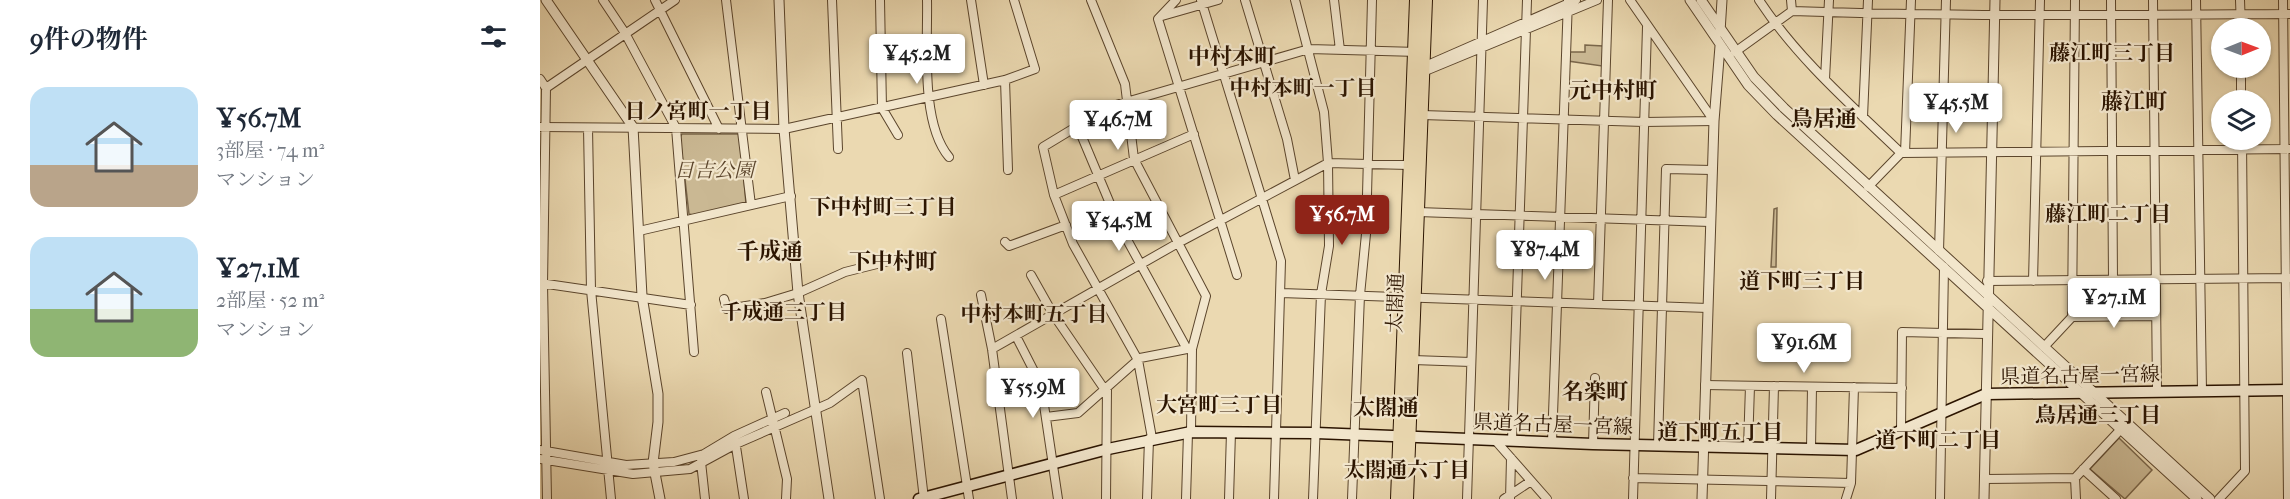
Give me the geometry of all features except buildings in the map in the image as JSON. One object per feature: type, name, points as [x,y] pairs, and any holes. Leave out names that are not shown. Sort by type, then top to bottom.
[{"type":"main road","name":"太閤通","points":[[1398,499],[1413,360],[1410,296],[1418,212],[1422,115],[1423,70],[1419,52],[1416,0]]},
{"type":"main road","name":"太閤通","points":[[1407,499],[1404,437],[1410,296],[1410,165],[1419,52],[1426,0]]},
{"type":"main road","name":"県道名古屋一宮線","points":[[922,499],[1107,449],[1189,433],[1316,433],[1593,444],[1852,450],[1986,394],[2288,390]]},
{"type":"street","points":[[546,0],[633,129],[642,296],[658,394],[654,468],[660,499]]},
{"type":"street","points":[[603,0],[625,33],[676,128],[694,352]]},
{"type":"street","points":[[655,0],[719,129]]},
{"type":"street","points":[[546,88],[675,0]]},
{"type":"street","points":[[726,0],[751,205]]},
{"type":"street","points":[[779,0],[784,129],[792,196],[798,293],[830,499]]},
{"type":"street","points":[[832,0],[838,149]]},
{"type":"street","points":[[880,0],[882,108],[898,135]]},
{"type":"street","points":[[927,0],[933,129],[949,157]]},
{"type":"street","points":[[971,0],[984,85]]},
{"type":"street","points":[[543,127],[784,129],[1005,80],[1035,69],[1014,0]]},
{"type":"street","points":[[1091,0],[1125,84],[1134,159],[1206,296],[1190,349],[1186,499]]},
{"type":"street","points":[[1160,17],[1176,0]]},
{"type":"street","points":[[1160,17],[1202,2],[1218,0]]},
{"type":"street","points":[[1245,0],[1287,139],[1295,180]]},
{"type":"street","points":[[1295,0],[1326,120],[1328,164],[1329,246],[1321,294],[1313,499]]},
{"type":"street","points":[[1334,0],[1340,50]]},
{"type":"street","points":[[1352,499],[1360,295],[1366,234],[1372,0]]},
{"type":"street","points":[[1467,499],[1483,0]]},
{"type":"street","points":[[1512,441],[1527,0]]},
{"type":"street","points":[[1423,70],[1481,49],[1567,2],[1576,0]]},
{"type":"street","points":[[1423,70],[1482,40],[1566,13],[1598,0]]},
{"type":"street","points":[[1598,304],[1608,0]]},
{"type":"street","points":[[1630,0],[1713,121]]},
{"type":"street","points":[[1690,0],[1748,85],[1778,115],[1987,306],[2086,392],[2128,422],[2210,499]]},
{"type":"street","points":[[1701,0],[1735,52],[1784,108],[2044,347],[2122,428],[2197,499]]},
{"type":"street","points":[[1702,499],[1713,121],[1722,0]]},
{"type":"street","points":[[1759,0],[1775,24],[1824,80],[1903,153],[2211,150]]},
{"type":"street","points":[[1791,0],[1792,12]]},
{"type":"street","points":[[1824,80],[1829,0]]},
{"type":"street","points":[[1863,117],[1868,0]]},
{"type":"street","points":[[1869,187],[1903,153],[1911,0]]},
{"type":"street","points":[[1939,251],[1946,0]]},
{"type":"street","points":[[1984,499],[1987,281],[1995,0]]},
{"type":"street","points":[[2033,281],[2040,0]]},
{"type":"street","points":[[2044,347],[2072,317],[2075,0]]},
{"type":"street","points":[[2111,0],[2113,280]]},
{"type":"street","points":[[2153,0],[2157,392]]},
{"type":"street","points":[[2196,0],[2202,391]]},
{"type":"street","points":[[2241,0],[2241,18]]},
{"type":"street","points":[[2283,0],[2287,14],[2288,499]]},
{"type":"street","points":[[1202,2],[1281,261],[1274,499]]},
{"type":"street","points":[[1552,442],[1567,2]]},
{"type":"street","points":[[1735,52],[1792,12],[1946,16],[2287,14]]},
{"type":"street","points":[[1160,17],[1179,87],[1237,275]]},
{"type":"street","points":[[1633,499],[1647,27]]},
{"type":"street","points":[[1147,499],[1150,439],[1138,360],[1078,254],[1054,195],[1043,147],[1054,143],[1077,125],[1109,107],[1309,49],[1419,52]]},
{"type":"street","points":[[540,79],[546,88],[543,127],[541,283],[543,460],[547,499]]},
{"type":"street","points":[[1005,80],[1008,170]]},
{"type":"street","points":[[1422,115],[1644,122],[1713,121]]},
{"type":"street","points":[[1077,125],[1119,225],[1190,349]]},
{"type":"street","points":[[588,128],[591,291],[611,499]]},
{"type":"street","points":[[1054,195],[1194,134]]},
{"type":"street","points":[[2271,149],[2287,149]]},
{"type":"street","points":[[2219,499],[2245,471],[2242,150]]},
{"type":"street","points":[[992,349],[1178,243],[1328,164],[1410,165]]},
{"type":"street","points":[[1658,445],[1666,169],[1712,171]]},
{"type":"street","points":[[639,231],[792,196]]},
{"type":"street","points":[[1418,212],[1710,222]]},
{"type":"street","points":[[1005,242],[1009,246],[1066,225]]},
{"type":"street","points":[[724,299],[727,309],[765,303],[798,293],[845,272],[897,259]]},
{"type":"street","points":[[1940,499],[1944,267]]},
{"type":"street","points":[[1031,275],[1053,314],[1106,389],[1107,499]]},
{"type":"street","points":[[1987,281],[2288,278]]},
{"type":"street","points":[[541,283],[691,305]]},
{"type":"street","points":[[1281,293],[1708,308]]},
{"type":"street","points":[[981,295],[992,349],[1012,499]]},
{"type":"street","points":[[2072,317],[2156,316]]},
{"type":"street","points":[[941,319],[969,499]]},
{"type":"street","points":[[1901,431],[1902,332],[1986,334]]},
{"type":"street","points":[[1016,336],[1041,385],[1058,499]]},
{"type":"street","points":[[1046,417],[1078,413],[1138,360],[1190,349]]},
{"type":"street","points":[[907,353],[922,499]]},
{"type":"street","points":[[1413,360],[1471,362]]},
{"type":"street","points":[[1593,444],[1595,378]]},
{"type":"street","points":[[543,451],[654,468],[700,455],[773,423],[830,404],[862,380],[880,499]]},
{"type":"street","points":[[1706,385],[1902,388]]},
{"type":"street","points":[[1748,447],[1750,386]]},
{"type":"street","points":[[1771,499],[1774,386]]},
{"type":"street","points":[[1811,449],[1812,387]]},
{"type":"street","points":[[1846,499],[1851,483],[1854,387]]},
{"type":"street","points":[[766,392],[787,479],[786,499]]},
{"type":"street","points":[[773,423],[785,413]]},
{"type":"street","points":[[2076,499],[2075,478],[2122,428]]},
{"type":"street","points":[[1229,499],[1231,432]]},
{"type":"street","points":[[543,460],[609,472],[701,465],[735,440]]},
{"type":"street","points":[[735,440],[744,499]]},
{"type":"street","points":[[1495,440],[1547,499]]},
{"type":"street","points":[[700,455],[705,499]]},
{"type":"street","points":[[1508,498],[1511,458]]},
{"type":"street","points":[[2083,469],[2116,499]]},
{"type":"street","points":[[1633,478],[1851,483]]},
{"type":"street","points":[[1984,479],[2075,478]]},
{"type":"street","points":[[1508,498],[1531,481]]},
{"type":"green space","points":[[1585,45],[1603,46],[1602,66],[1568,61],[1568,52],[1585,52]]},
{"type":"green space","name":"日吉公園","points":[[682,134],[740,134],[746,204],[689,214],[680,137]]},
{"type":"green space","points":[[1777,208],[1776,267],[1771,267],[1774,209]]},
{"type":"green space","points":[[2119,438],[2152,470],[2125,499],[2090,469]]},
{"type":"district","name":"藤江町三丁目","points":[[2112,53]]},
{"type":"district","name":"中村本町","points":[[1232,56]]},
{"type":"district","name":"中村本町一丁目","points":[[1303,88]]},
{"type":"district","name":"元中村町","points":[[1613,90]]},
{"type":"district","name":"藤江町","points":[[2134,101]]},
{"type":"district","name":"日ノ宮町一丁目","points":[[698,111]]},
{"type":"district","name":"鳥居通","points":[[1824,118]]},
{"type":"district","name":"下中村町三丁目","points":[[883,207]]},
{"type":"district","name":"藤江町二丁目","points":[[2108,214]]},
{"type":"district","name":"千成通","points":[[770,251]]},
{"type":"district","name":"下中村町","points":[[893,261]]},
{"type":"district","name":"道下町三丁目","points":[[1802,281]]},
{"type":"district","name":"千成通三丁目","points":[[784,312]]},
{"type":"district","name":"中村本町五丁目","points":[[1034,314]]},
{"type":"district","name":"名楽町","points":[[1595,391]]},
{"type":"district","name":"大宮町三丁目","points":[[1219,405]]},
{"type":"district","name":"太閤通","points":[[1386,407]]},
{"type":"district","name":"鳥居通三丁目","points":[[2098,415]]},
{"type":"district","name":"道下町五丁目","points":[[1720,432]]},
{"type":"district","name":"道下町二丁目","points":[[1938,440]]},
{"type":"district","name":"太閤通六丁目","points":[[1407,470]]}]
